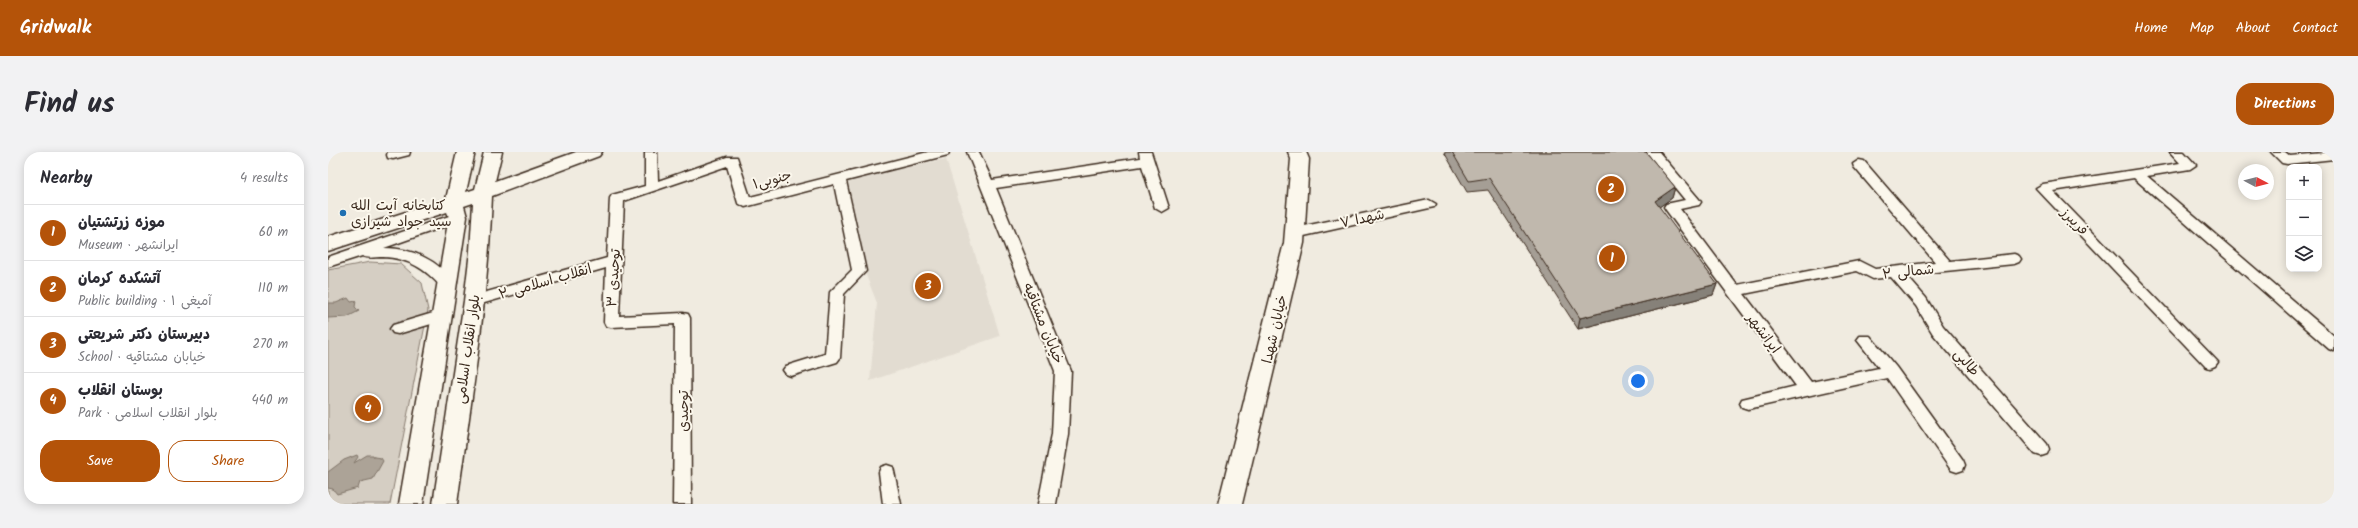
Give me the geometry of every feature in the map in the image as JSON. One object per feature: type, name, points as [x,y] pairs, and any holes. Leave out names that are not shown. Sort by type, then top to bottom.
[{"type":"main road","name":"بلوار انقلاب اسلامی","points":[[411,504],[443,315],[456,210],[466,152]]},
{"type":"main road","name":"بلوار انقلاب اسلامی","points":[[445,504],[474,301],[480,251],[483,193],[493,152]]},
{"type":"main road","points":[[328,244],[456,210],[483,193],[593,152]]},
{"type":"main road","name":"خیابان شهدا","points":[[1230,504],[1293,251],[1300,159],[1297,152]]},
{"type":"street","points":[[651,152],[652,188]]},
{"type":"street","name":"جنوبی۱","points":[[652,188],[732,160],[745,203],[943,152]]},
{"type":"street","name":"خیابان مشتاقیه","points":[[973,152],[988,185],[1063,371],[1060,434],[1047,504]]},
{"type":"street","name":"ایرانشهر","points":[[1652,152],[1694,202],[1671,207],[1806,389]]},
{"type":"street","name":"فریبرز","points":[[2176,152],[2190,165],[2043,188],[2210,362]]},
{"type":"street","points":[[2277,152],[2287,160],[2334,155]]},
{"type":"street","points":[[988,185],[1146,157],[1162,208]]},
{"type":"street","points":[[1859,164],[1947,267]]},
{"type":"street","points":[[2136,173],[2334,345]]},
{"type":"street","points":[[790,370],[832,358],[837,292],[859,271],[839,178]]},
{"type":"street","name":"توحیدی ۳","points":[[652,188],[617,198],[611,322],[683,318]]},
{"type":"street","name":"شهدا ۷","points":[[1295,233],[1430,204]]},
{"type":"street","points":[[328,262],[456,210]]},
{"type":"street","points":[[350,254],[373,252],[407,255],[437,270],[447,284]]},
{"type":"street","name":"۲ شمالی","points":[[1733,291],[1859,266],[1873,274],[2014,259]]},
{"type":"street","name":"انقلاب اسلامی ۲","points":[[474,301],[615,261]]},
{"type":"street","name":"طالبی","points":[[1896,272],[1921,302],[1938,330],[2041,449]]},
{"type":"street","points":[[398,329],[443,315]]},
{"type":"street","name":"توحیدی","points":[[682,504],[683,318]]},
{"type":"street","points":[[1865,340],[1891,371],[1957,465]]},
{"type":"street","points":[[1748,403],[1891,371]]},
{"type":"street","points":[[888,472],[892,504]]},
{"type":"shaded area","points":[[946,159],[1000,336],[870,381],[877,303],[864,270],[844,179]]},
{"type":"shaded area","points":[[370,262],[401,264],[422,283],[428,310],[390,504],[328,504],[328,270]]},
{"type":"shaded area","points":[[348,298],[351,302],[356,301],[355,307],[359,311],[347,317],[328,318],[328,303],[336,303]]},
{"type":"shaded area","points":[[357,455],[358,457],[354,463],[367,455],[373,455],[374,457],[381,458],[383,461],[373,479],[360,482],[358,488],[337,494],[333,489],[328,488],[328,472],[344,460]]},
{"type":"building","points":[[1452,152],[1646,152],[1675,187],[1655,201],[1717,284],[1580,318],[1489,178],[1469,181]]},
{"type":"place","name":"آتشکده کرمان","points":[[1611,189]]},
{"type":"place","name":"کتابخانه آیت الله سید جواد شیرازی","points":[[343,213]]},
{"type":"place","name":"موزه زرتشتیان","points":[[1612,258]]},
{"type":"place","name":"دبیرستان دکتر شریعتی","points":[[928,286]]},
{"type":"place","name":"بوستان انقلاب","points":[[368,408]]}]
